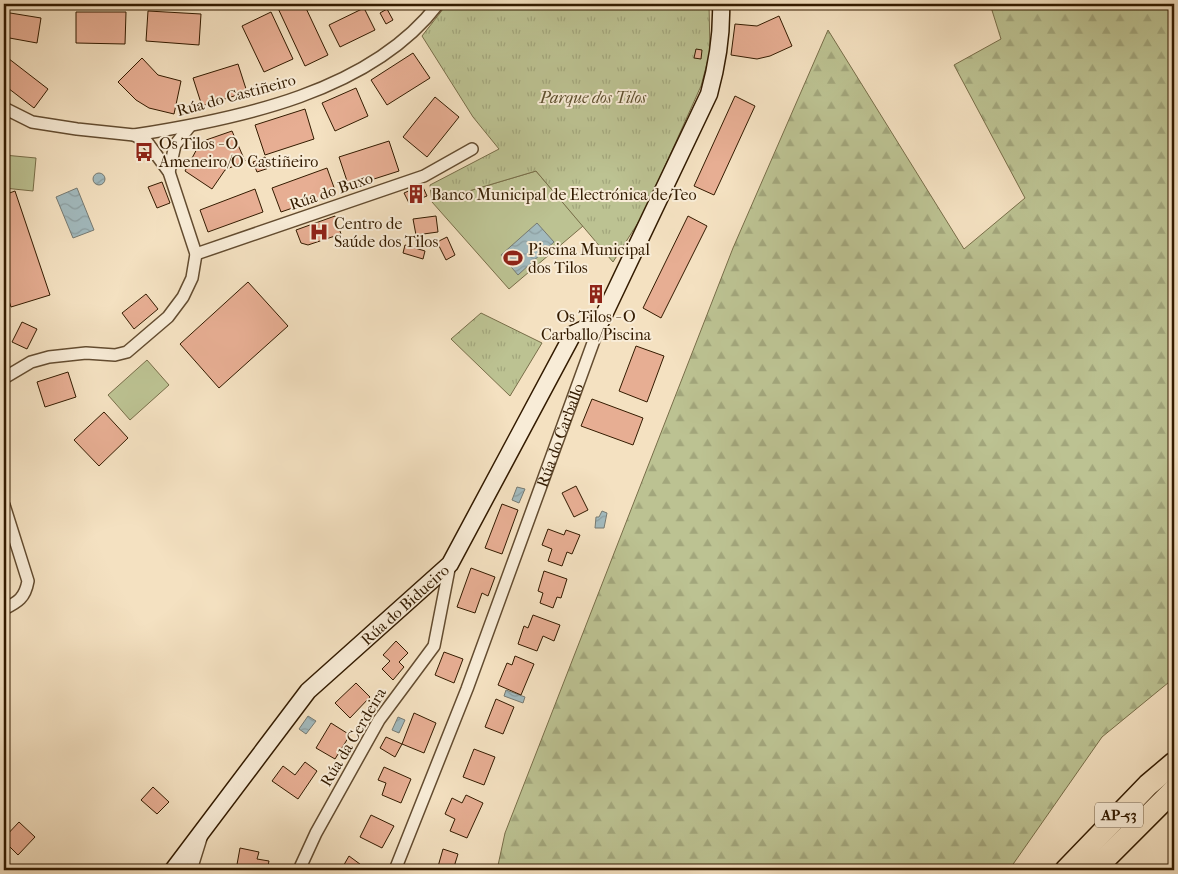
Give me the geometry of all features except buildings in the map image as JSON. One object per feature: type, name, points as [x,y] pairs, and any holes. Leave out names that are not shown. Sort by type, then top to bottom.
[{"type":"highway","name":"AP-53","points":[[1066,870],[1148,785],[1174,763]]},
{"type":"highway","name":"AP-53","points":[[1094,870],[1174,790]]},
{"type":"street","name":"Rúa do Castiñeiro","points":[[4,108],[32,122],[76,130],[134,135],[190,126],[279,104],[371,64],[414,31],[438,4]]},
{"type":"street","name":"Rúa do Carballo","points":[[395,870],[467,689],[601,321],[709,94],[720,30],[721,4]]},
{"type":"street","points":[[170,172],[175,145],[190,126]]},
{"type":"street","points":[[4,378],[32,362],[49,358],[86,353],[115,355],[127,352],[168,317],[183,297],[192,278],[196,254],[170,172],[159,155],[147,142],[134,135]]},
{"type":"street","name":"Rúa do Buxo","points":[[196,254],[424,176],[472,149]]},
{"type":"street","name":"Rúa do Bidueiro","points":[[172,870],[308,691],[450,564],[573,334],[601,321]]},
{"type":"street","points":[[4,506],[28,581],[26,592],[20,601],[4,609]]},
{"type":"street","name":"Rúa da Cerdeira","points":[[299,870],[316,833],[379,720],[434,646],[450,564]]},
{"type":"street","points":[[191,870],[203,831]]},
{"type":"green space","name":"Parque dos Tilos","points":[[447,4],[709,4],[710,52],[701,86],[643,215],[613,262],[536,171],[432,202],[430,185],[499,149],[473,117],[422,36]]},
{"type":"green space","points":[[990,4],[1174,4],[1174,678],[1102,737],[1009,870],[497,870],[505,833],[733,248],[828,30],[964,249],[1025,198],[954,65],[1001,39]]},
{"type":"green space","points":[[4,155],[36,158],[33,191],[4,188]]},
{"type":"green space","name":"Piscina Municipal dos Tilos","points":[[536,171],[583,226],[509,289],[432,202]]},
{"type":"green space","points":[[481,313],[542,343],[510,396],[451,339]]},
{"type":"green space","points":[[147,360],[169,385],[130,420],[108,395]]},
{"type":"water","points":[[97,173],[101,173],[105,179],[101,185],[97,185],[93,181],[93,177]]},
{"type":"water","points":[[77,188],[94,230],[73,238],[56,197]]},
{"type":"water","points":[[537,223],[554,242],[518,275],[501,255]]},
{"type":"water","points":[[517,487],[525,489],[519,503],[512,500]]},
{"type":"water","points":[[602,511],[607,513],[604,528],[595,528],[596,517],[599,517]]},
{"type":"water","points":[[506,690],[525,697],[523,703],[504,696]]},
{"type":"water","points":[[308,716],[316,721],[306,734],[299,729]]},
{"type":"water","points":[[398,717],[405,720],[399,733],[392,730]]},
{"type":"place","name":"Os Tilos - O Ameneiro/O Castiñeiro","points":[[144,152]]},
{"type":"place","name":"Banco Municipal de Electrónica de Teo","points":[[416,194]]},
{"type":"place","name":"Centro de Saúde dos Tilos","points":[[319,232]]},
{"type":"place","name":"Piscina Municipal dos Tilos","points":[[513,258]]},
{"type":"place","name":"Os Tilos - O Carballo/Piscina","points":[[596,294]]}]
